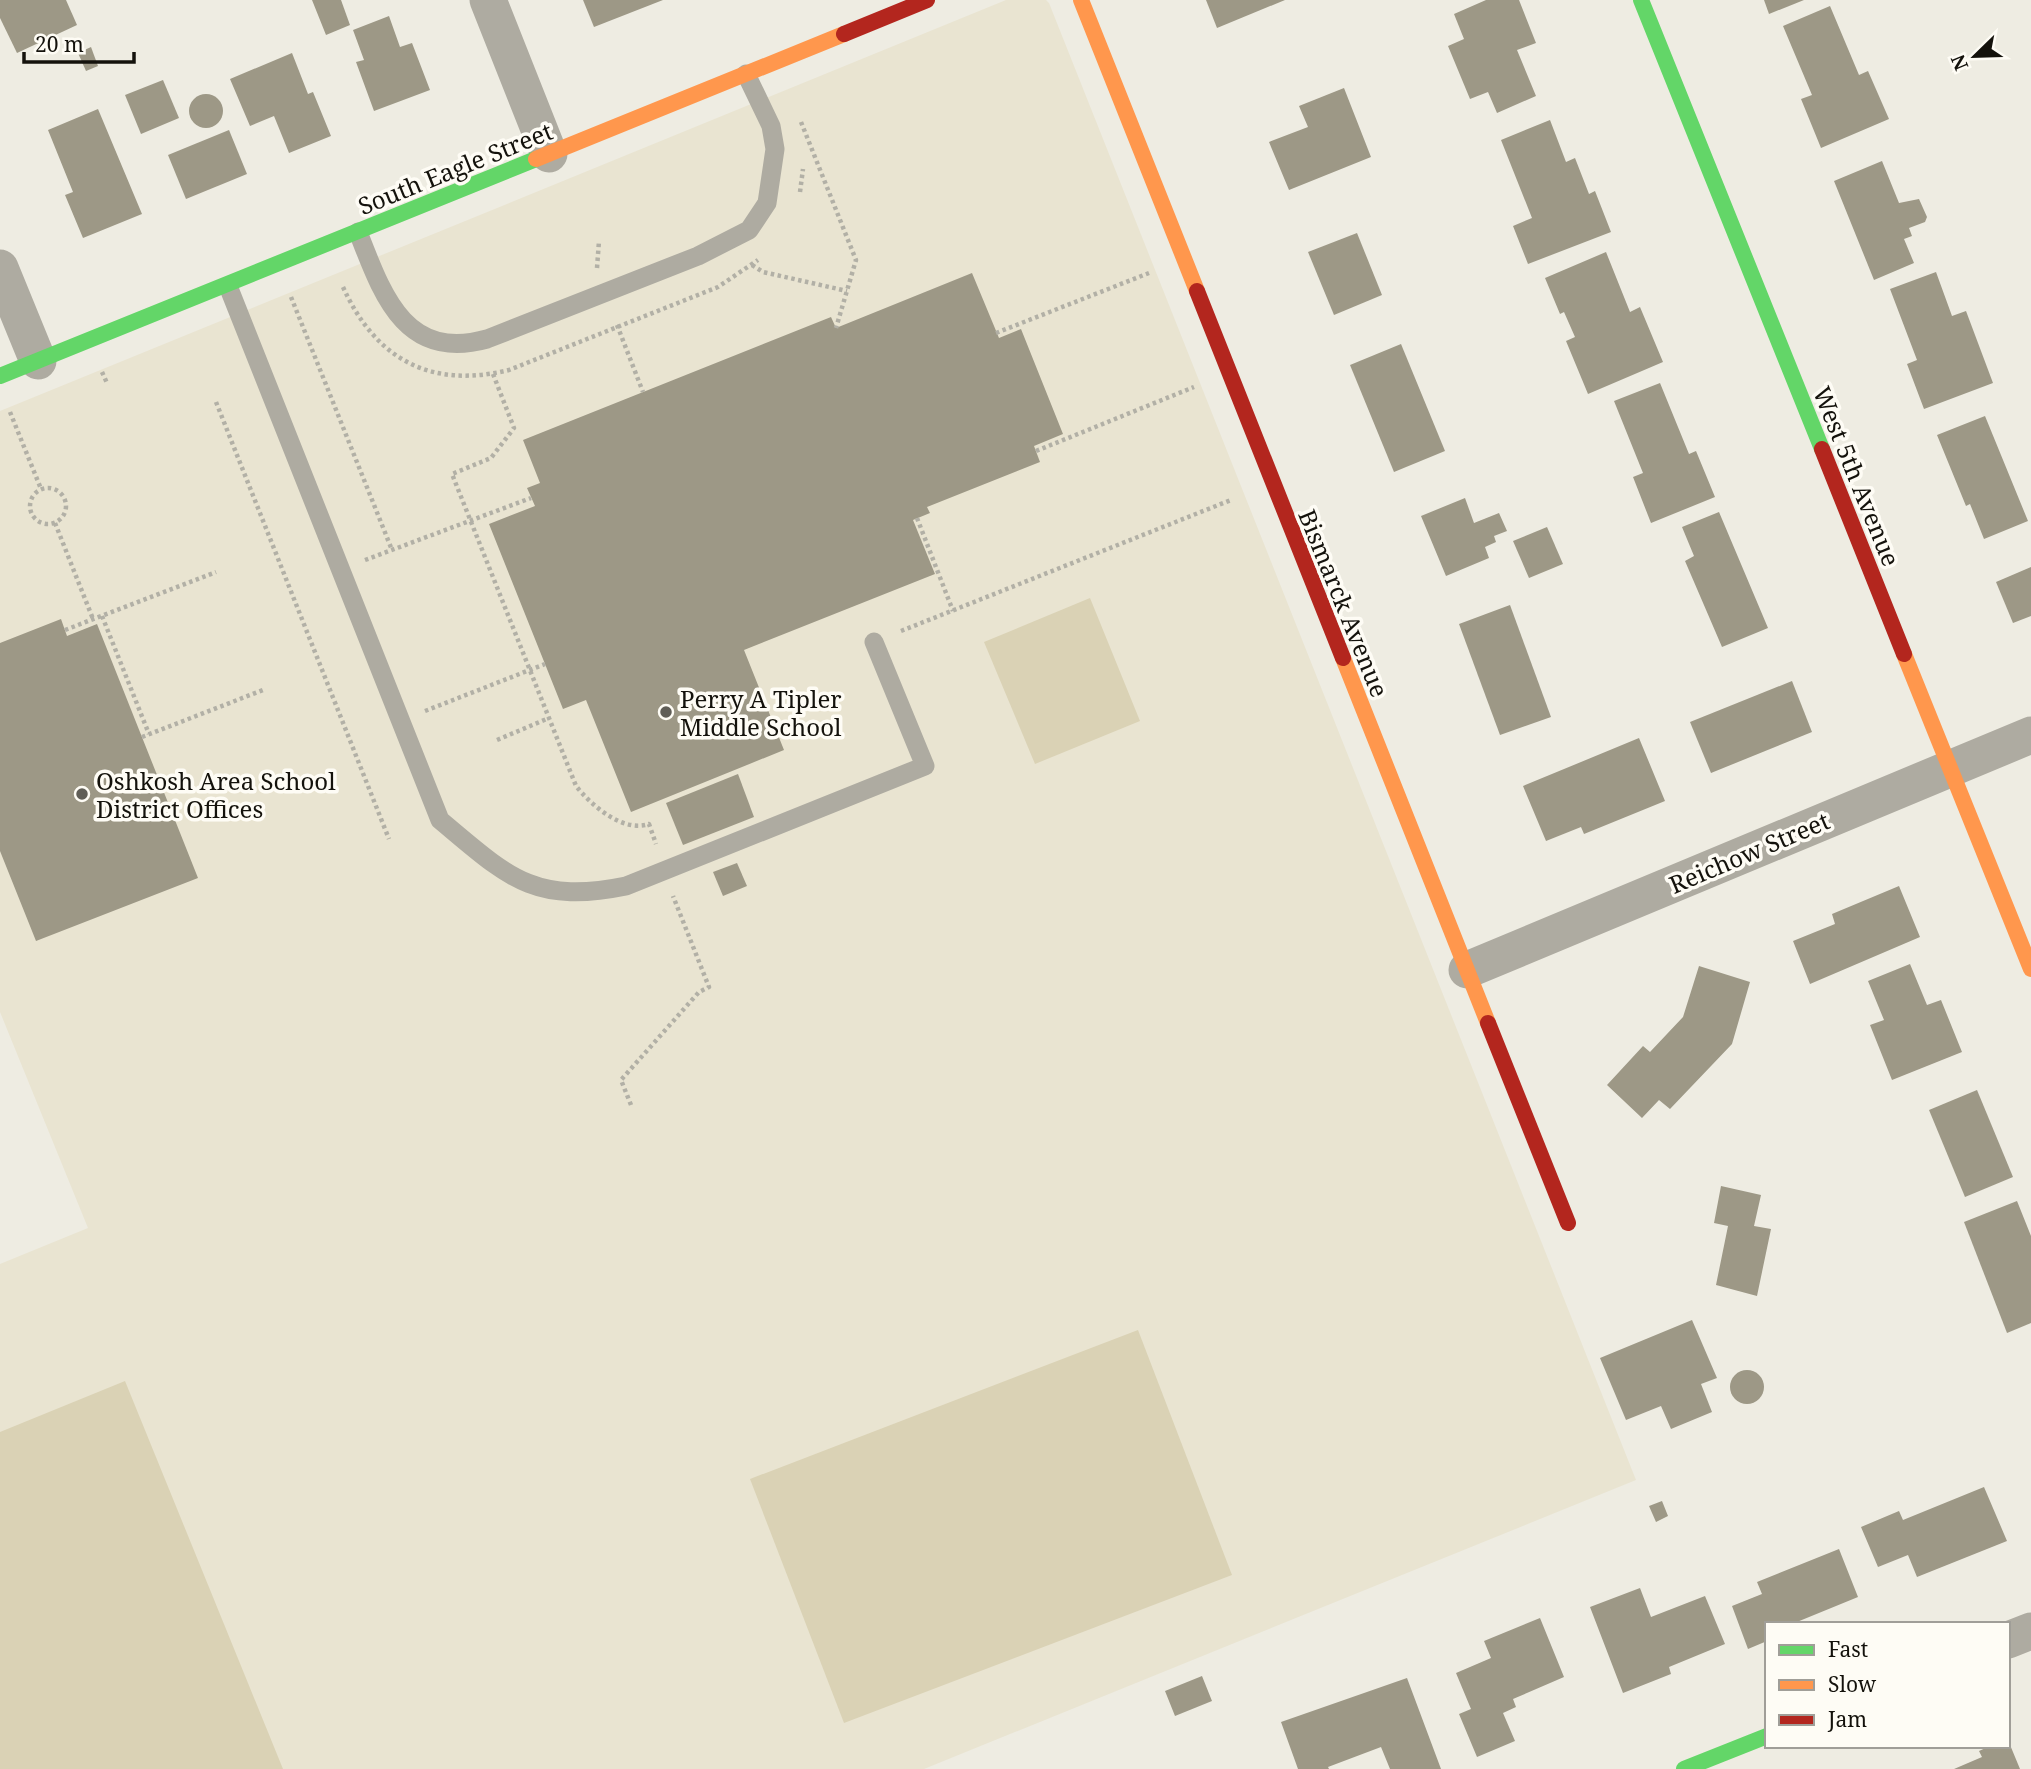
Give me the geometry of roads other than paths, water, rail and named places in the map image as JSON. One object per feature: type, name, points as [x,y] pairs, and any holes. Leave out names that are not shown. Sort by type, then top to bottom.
[{"type":"street","points":[[488,0],[549,154]]},
{"type":"street","name":"South Eagle Street","points":[[0,376],[228,286],[927,0]]},
{"type":"street","name":"Bismarck Avenue","points":[[1081,0],[1568,1223]]},
{"type":"street","name":"West 5th Avenue","points":[[1641,0],[2031,969]]},
{"type":"street","points":[[0,268],[38,361]]},
{"type":"street","name":"Reichow Street","points":[[1467,970],[2031,734]]},
{"type":"street","points":[[2010,1639],[2031,1631]]},
{"type":"street","points":[[1684,1769],[1765,1737]]},
{"type":"lane","points":[[358,232],[385,300],[419,334],[454,344],[487,339],[698,256],[749,230],[767,203],[775,149],[771,126],[747,74]]},
{"type":"lane","points":[[228,286],[440,820],[500,871],[527,885],[570,893],[626,886],[925,766],[874,642]]},
{"type":"place","name":"Perry A Tipler Middle School","points":[[666,712]]},
{"type":"place","name":"Oshkosh Area School District Offices","points":[[82,794]]}]
